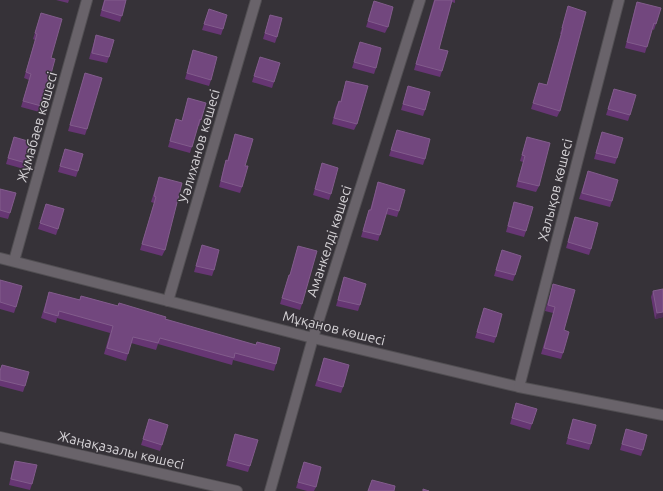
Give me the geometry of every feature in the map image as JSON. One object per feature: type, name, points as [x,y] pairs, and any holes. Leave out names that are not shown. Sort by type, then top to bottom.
[{"type":"street","name":"Жұмабаев көшесі","points":[[14,261],[87,0]]},
{"type":"street","name":"Уәлиханов көшесі","points":[[168,301],[256,0]]},
{"type":"street","name":"Аманкелді көшесі","points":[[270,491],[313,338],[420,0]]},
{"type":"street","name":"Халықов көшесі","points":[[519,387],[619,0]]},
{"type":"street","name":"Мұқанов көшесі","points":[[0,258],[313,338],[519,387],[663,415]]},
{"type":"street","name":"Жаңақазалы көшесі","points":[[0,437],[237,491]]},
{"type":"building","points":[[105,0],[126,0],[122,16],[102,10]]},
{"type":"building","points":[[435,0],[452,0],[439,49],[448,51],[442,71],[416,64]]},
{"type":"building","points":[[374,1],[393,7],[388,27],[368,21]]},
{"type":"building","points":[[637,2],[661,8],[656,24],[654,23],[647,47],[627,42]]},
{"type":"building","points":[[568,6],[586,12],[560,111],[533,103],[539,83],[547,85]]},
{"type":"building","points":[[209,9],[227,15],[223,29],[204,24]]},
{"type":"building","points":[[41,13],[62,19],[51,58],[55,59],[48,85],[51,86],[45,107],[23,101],[31,74],[26,72],[37,34],[35,33]]},
{"type":"building","points":[[270,15],[282,18],[277,37],[265,33]]},
{"type":"building","points":[[96,35],[114,40],[109,57],[92,53]]},
{"type":"building","points":[[360,42],[381,48],[376,68],[354,62]]},
{"type":"building","points":[[193,50],[217,57],[211,80],[187,73]]},
{"type":"building","points":[[260,57],[280,63],[274,82],[254,76]]},
{"type":"building","points":[[85,73],[102,78],[87,129],[70,125]]},
{"type":"building","points":[[346,81],[368,86],[357,124],[334,118],[339,101],[341,102]]},
{"type":"building","points":[[408,86],[430,92],[425,110],[403,104]]},
{"type":"building","points":[[614,89],[636,95],[630,115],[608,109]]},
{"type":"building","points":[[188,98],[206,103],[192,147],[170,141],[176,119],[182,121]]},
{"type":"building","points":[[397,130],[430,139],[425,159],[391,150]]},
{"type":"building","points":[[602,132],[623,138],[617,158],[596,153]]},
{"type":"building","points":[[235,134],[253,139],[245,166],[248,166],[242,187],[221,181],[226,160],[228,161]]},
{"type":"building","points":[[14,137],[31,142],[26,163],[8,158]]},
{"type":"building","points":[[527,137],[550,143],[539,186],[518,181],[525,156],[522,155]]},
{"type":"building","points":[[65,149],[83,154],[78,171],[60,166]]},
{"type":"building","points":[[322,163],[338,168],[331,194],[315,189]]},
{"type":"building","points":[[588,171],[618,180],[612,201],[582,193]]},
{"type":"building","points":[[159,177],[182,183],[165,250],[142,244],[156,197],[154,196]]},
{"type":"building","points":[[378,182],[405,190],[399,211],[388,208],[380,235],[363,231],[369,210],[371,210]]},
{"type":"building","points":[[0,189],[16,193],[10,213],[0,210]]},
{"type":"building","points":[[514,202],[533,207],[526,231],[508,226]]},
{"type":"building","points":[[46,204],[64,209],[58,229],[40,223]]},
{"type":"building","points":[[575,217],[598,223],[591,249],[568,242]]},
{"type":"building","points":[[202,245],[219,250],[214,270],[196,266]]},
{"type":"building","points":[[298,246],[317,251],[302,304],[282,298]]},
{"type":"building","points":[[502,250],[521,256],[515,275],[496,270]]},
{"type":"building","points":[[344,277],[366,284],[360,305],[338,300]]},
{"type":"building","points":[[0,280],[22,286],[16,307],[0,302]]},
{"type":"building","points":[[553,284],[575,290],[564,330],[569,332],[563,353],[544,348],[555,307],[548,305]]},
{"type":"building","points":[[663,289],[663,312],[657,313],[653,291]]},
{"type":"building","points":[[49,292],[80,300],[81,296],[118,306],[119,303],[166,317],[165,319],[256,345],[257,342],[280,348],[276,364],[235,353],[234,358],[160,338],[158,343],[133,337],[128,354],[107,348],[113,326],[59,311],[58,316],[44,312]]},
{"type":"building","points":[[484,308],[502,314],[496,337],[477,332]]},
{"type":"building","points":[[324,358],[349,365],[343,387],[318,380]]},
{"type":"building","points":[[2,365],[29,372],[25,386],[0,380]]},
{"type":"building","points":[[516,403],[537,409],[532,424],[512,418]]},
{"type":"building","points":[[149,419],[168,425],[162,445],[143,439]]},
{"type":"building","points":[[573,419],[596,425],[591,444],[568,438]]},
{"type":"building","points":[[626,429],[647,435],[643,450],[622,444]]},
{"type":"building","points":[[235,434],[258,440],[250,466],[228,460]]},
{"type":"building","points":[[15,461],[37,465],[32,484],[11,479]]},
{"type":"building","points":[[304,462],[321,467],[316,487],[298,482]]},
{"type":"building","points":[[372,480],[395,486],[394,491],[368,491]]}]
